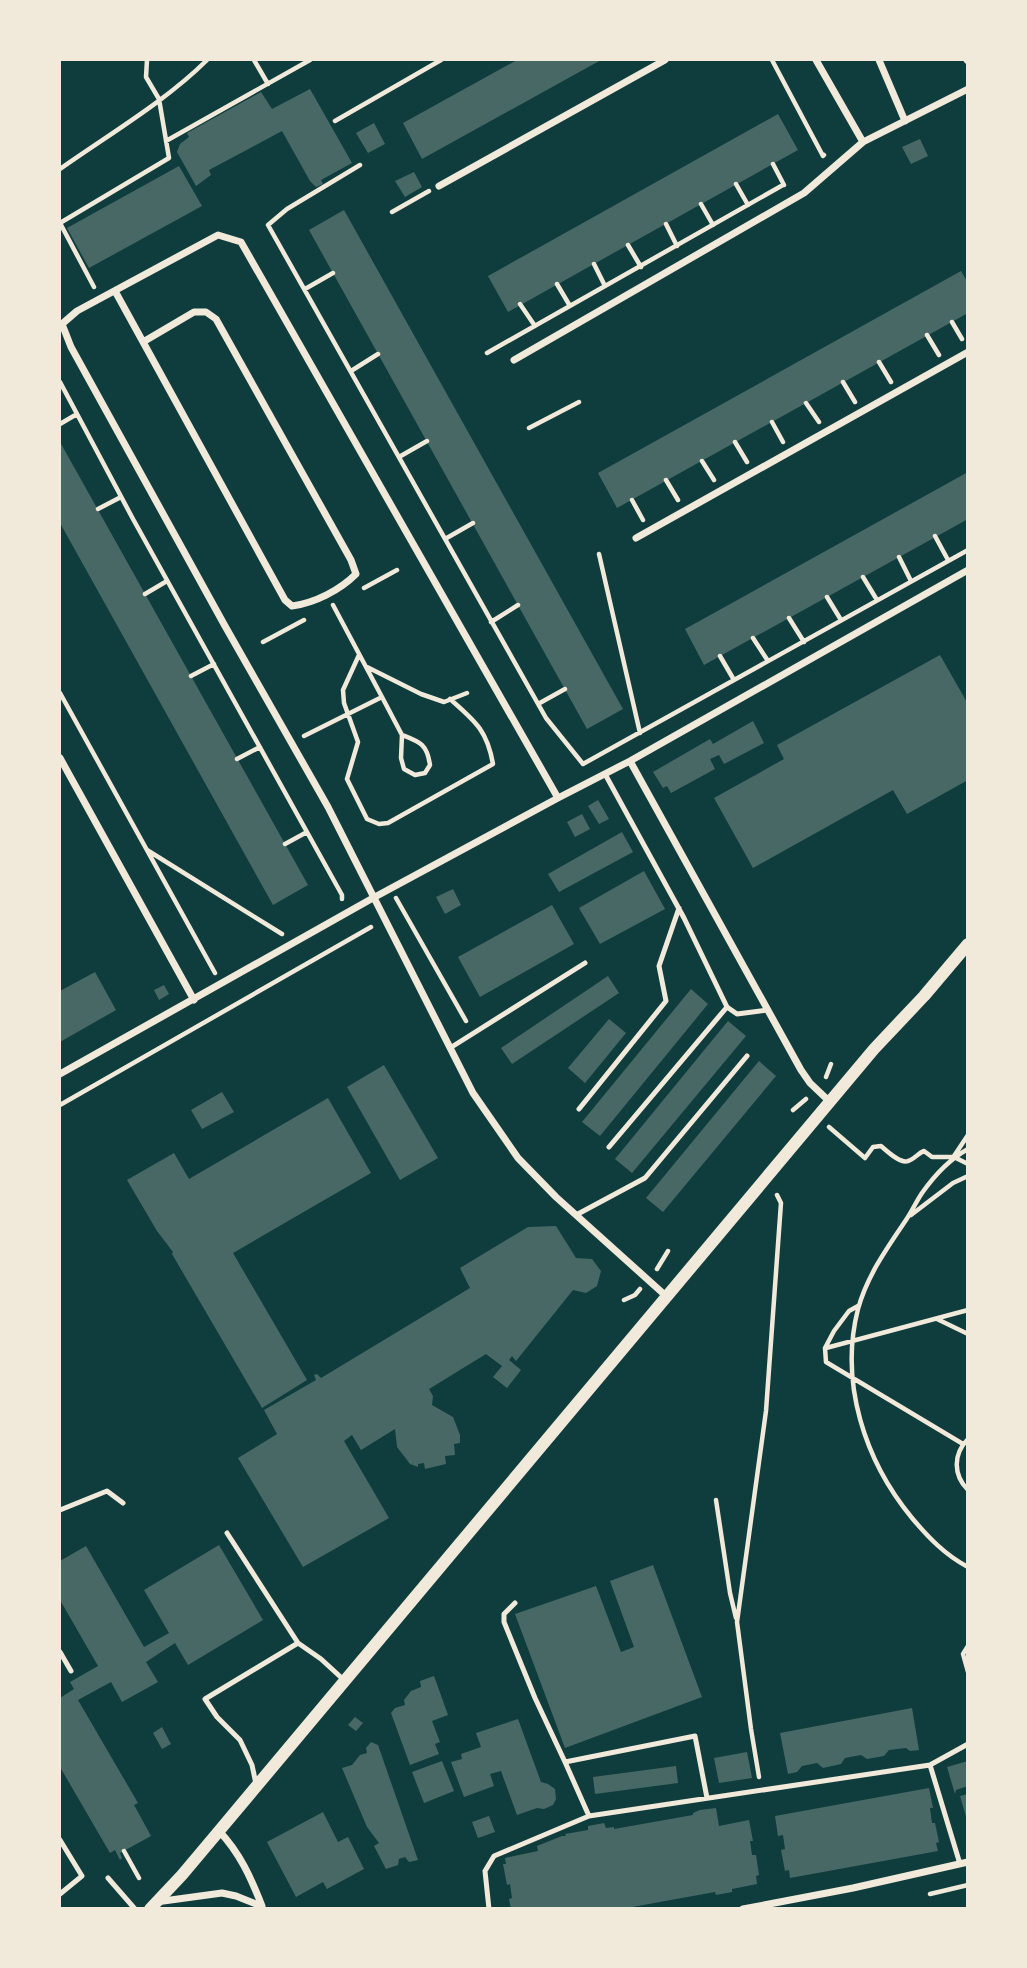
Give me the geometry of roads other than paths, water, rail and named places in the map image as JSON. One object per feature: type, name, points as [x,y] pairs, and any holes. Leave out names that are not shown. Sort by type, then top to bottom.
[{"type":"street","points":[[439,186],[665,60]]},
{"type":"street","points":[[816,60],[863,142]]},
{"type":"street","points":[[879,60],[905,121]]},
{"type":"street","points":[[514,360],[804,192],[863,142],[968,89]]},
{"type":"street","points":[[558,798],[241,242],[218,235],[77,312],[62,324],[71,347],[328,807],[473,1093],[518,1158],[576,1215],[666,1296]]},
{"type":"street","points":[[115,291],[143,342],[285,600],[292,606],[303,605],[346,584],[356,574],[351,560],[216,319],[206,312],[194,312],[143,342]]},
{"type":"street","points":[[636,538],[968,352]]},
{"type":"street","points":[[60,1074],[373,898],[630,761],[968,570]]},
{"type":"street","points":[[60,758],[194,1000]]},
{"type":"street","points":[[630,761],[805,1076],[830,1101]]},
{"type":"street","points":[[153,1905],[257,1787],[874,1049],[968,944]]},
{"type":"street","points":[[219,1831],[232,1844],[249,1873],[262,1907]]},
{"type":"street","points":[[743,1909],[964,1863]]},
{"type":"street","points":[[153,1905],[222,1893],[262,1907]]},
{"type":"lane","points":[[605,774],[679,908],[727,1007],[737,1014],[768,1010]]},
{"type":"lane","points":[[579,1109],[666,1001],[659,966],[679,908]]},
{"type":"lane","points":[[450,1048],[585,963]]},
{"type":"lane","points":[[609,1147],[727,1007]]},
{"type":"lane","points":[[576,1215],[645,1178],[747,1056]]},
{"type":"lane","points":[[60,1510],[107,1492],[123,1503]]},
{"type":"lane","points":[[228,1533],[298,1643],[345,1681]]},
{"type":"lane","points":[[515,1602],[503,1614],[504,1622],[535,1698],[589,1816]]},
{"type":"lane","points":[[257,1787],[252,1765],[240,1740],[217,1717],[205,1699],[298,1643]]},
{"type":"lane","points":[[60,1652],[71,1671]]},
{"type":"lane","points":[[565,1762],[695,1735],[707,1798]]},
{"type":"lane","points":[[489,1909],[485,1871],[494,1856],[589,1816],[930,1765],[968,1744]]},
{"type":"lane","points":[[930,1765],[964,1863]]},
{"type":"lane","points":[[60,1840],[82,1876],[60,1894]]},
{"type":"lane","points":[[108,1878],[135,1909]]}]
